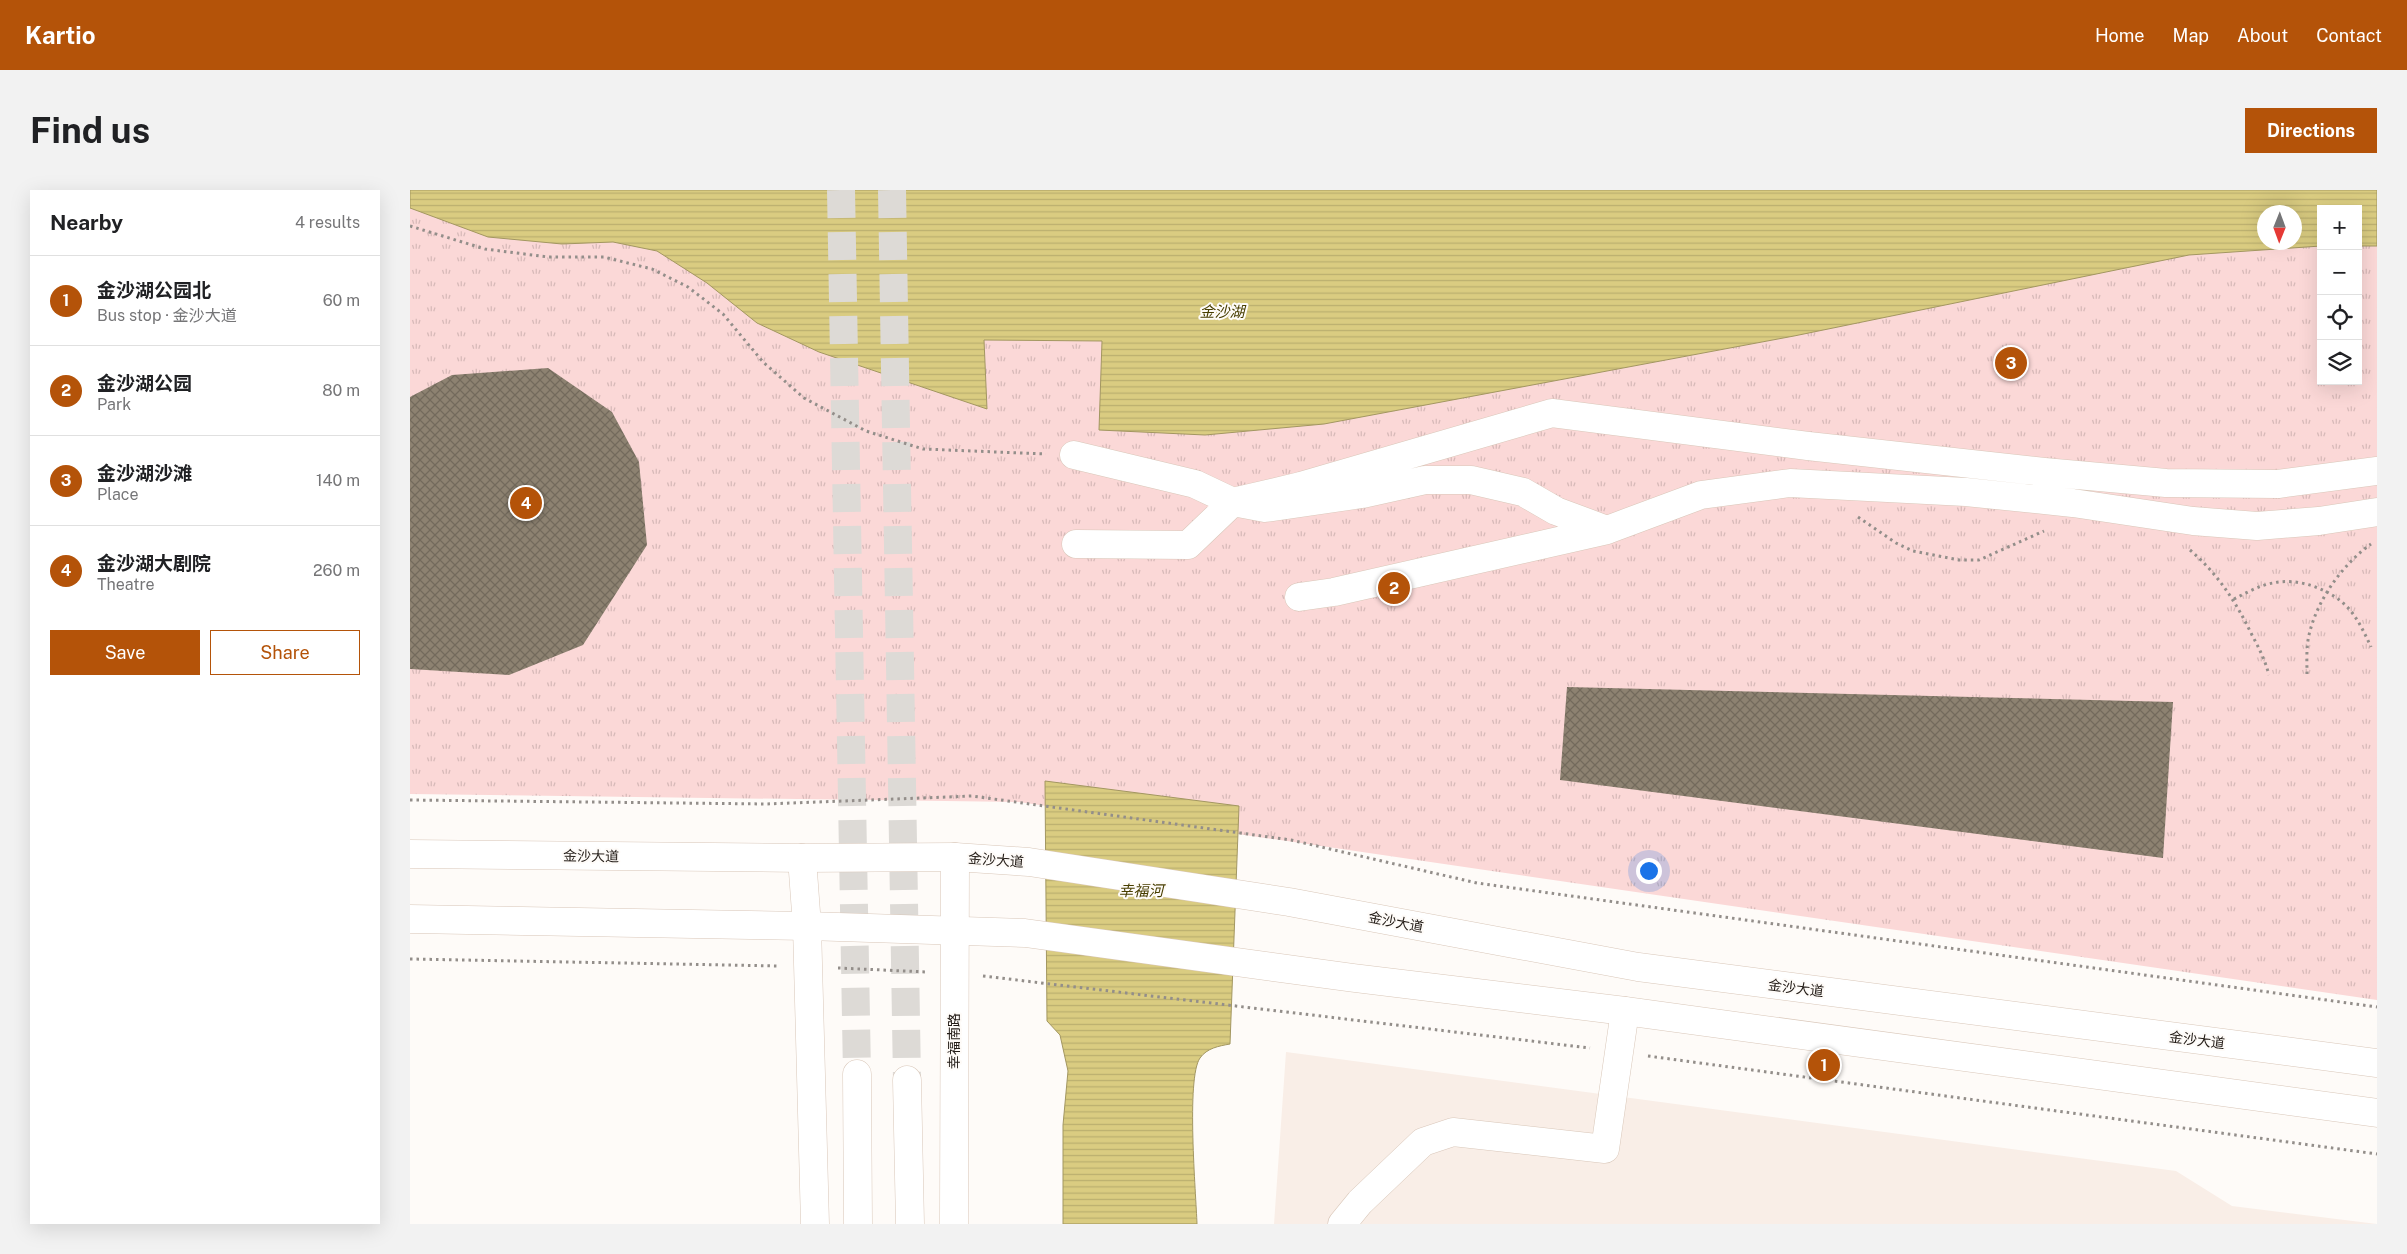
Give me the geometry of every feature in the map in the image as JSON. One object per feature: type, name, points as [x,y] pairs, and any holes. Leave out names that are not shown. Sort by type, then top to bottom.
[{"type":"main road","points":[[1076,544],[1188,545],[1233,502],[1301,486],[1552,413],[1808,446],[2166,483],[2278,484],[2377,471]]},
{"type":"main road","points":[[1074,455],[1195,484],[1233,502],[1265,508],[1362,494],[1425,480],[1471,480],[1523,492],[1556,511],[1607,530]]},
{"type":"main road","points":[[1299,597],[1344,590],[1607,530],[1701,495],[1790,483],[1966,492],[2073,503],[2193,521],[2257,526],[2319,521],[2377,512]]},
{"type":"main road","name":"金沙大道","points":[[410,854],[802,858],[955,857],[1029,862],[1289,902],[1638,967],[2377,1063]]},
{"type":"main road","name":"幸福南路","points":[[954,1224],[955,857]]},
{"type":"main road","points":[[802,858],[807,926],[815,1224]]},
{"type":"main road","points":[[410,919],[807,926],[1025,934],[1284,969],[1625,1011],[2377,1113]]},
{"type":"main road","points":[[1342,1224],[1360,1202],[1423,1142],[1453,1132],[1605,1149],[1625,1011]]},
{"type":"main road","points":[[857,1074],[858,1224]]},
{"type":"main road","points":[[907,1080],[910,1224]]},
{"type":"path","points":[[410,226],[485,249],[548,257],[604,257],[652,269],[688,288],[723,314],[763,362],[804,398],[866,431],[923,450],[1074,455]]},
{"type":"path","points":[[1835,485],[1839,497],[1847,508],[1870,526],[1896,543],[1933,557],[1979,560],[2050,529]]},
{"type":"path","points":[[2307,674],[2308,637],[2315,612],[2338,575],[2360,552],[2377,539]]},
{"type":"path","points":[[2188,549],[2208,566],[2234,598],[2262,652],[2268,675]]},
{"type":"path","points":[[2234,598],[2273,583],[2310,585],[2328,593],[2350,609],[2371,647]]},
{"type":"path","points":[[410,800],[766,804],[972,796],[1290,840],[1477,882],[2377,1008]]},
{"type":"path","points":[[410,959],[808,967],[954,973],[1619,1052],[2377,1154]]},
{"type":"shaded area","points":[[1286,1052],[2176,1171],[2232,1206],[2377,1224],[1274,1224]]},
{"type":"green space","points":[[410,190],[2377,190],[2377,1000],[1019,802],[410,794]]},
{"type":"water","name":"金沙湖","points":[[410,190],[2377,190],[2377,246],[2362,246],[2362,205],[2317,205],[2317,246],[2302,247],[2302,205],[2257,205],[2257,250],[2262,250],[2189,255],[1794,336],[1324,424],[1205,435],[1099,430],[1102,341],[984,340],[987,409],[819,352],[757,323],[707,283],[657,251],[613,242],[562,244],[488,237],[410,208]]},
{"type":"water","name":"幸福河","points":[[1045,781],[1239,806],[1230,1044],[1210,1050],[1200,1058],[1193,1088],[1197,1224],[1063,1224],[1063,1125],[1068,1071],[1060,1035],[1047,1021]]},
{"type":"building","points":[[548,368],[612,412],[639,462],[647,545],[583,645],[509,675],[410,669],[410,397],[452,375]]},
{"type":"building","points":[[1567,687],[2173,702],[2163,858],[1560,780]]},
{"type":"tunnel","points":[[841,190],[857,1074]]},
{"type":"tunnel","points":[[892,190],[907,1080]]},
{"type":"place","name":"金沙湖沙滩","points":[[2011,363]]},
{"type":"place","name":"金沙湖大剧院","points":[[526,503]]},
{"type":"place","name":"金沙湖公园","points":[[1394,588]]},
{"type":"place","name":"金沙湖公园北","points":[[1824,1065]]}]
